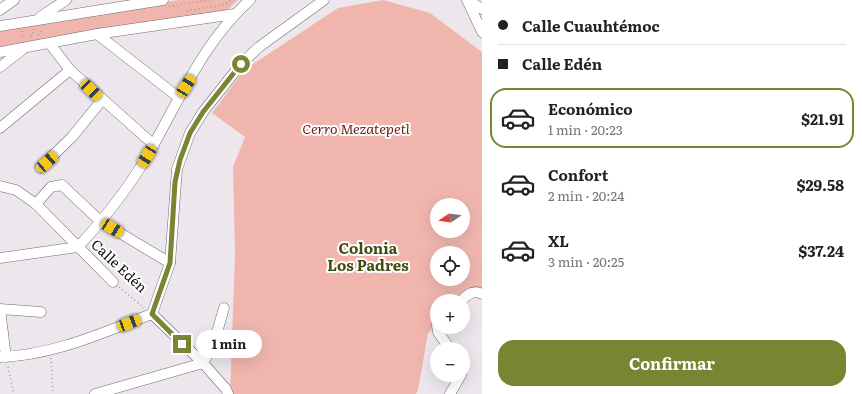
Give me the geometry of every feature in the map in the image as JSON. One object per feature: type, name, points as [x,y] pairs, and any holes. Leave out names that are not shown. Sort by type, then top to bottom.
[{"type":"street","points":[[0,10],[14,0]]},
{"type":"street","points":[[40,22],[66,0]]},
{"type":"street","points":[[0,258],[78,247],[133,178],[154,145],[178,97],[207,51],[235,14],[250,0]]},
{"type":"street","points":[[41,312],[0,309],[3,357],[51,351],[83,342],[152,314],[170,263],[177,169],[190,133],[203,112],[241,64],[259,46],[324,0]]},
{"type":"street","points":[[467,0],[482,9]]},
{"type":"street","points":[[467,0],[482,32]]},
{"type":"street","points":[[0,26],[40,22],[137,2],[164,3]]},
{"type":"street","points":[[0,52],[24,48],[47,40],[235,14]]},
{"type":"street","points":[[97,34],[178,97]]},
{"type":"street","points":[[47,40],[70,70],[154,145]]},
{"type":"street","points":[[0,67],[24,48]]},
{"type":"street","points":[[0,128],[70,70]]},
{"type":"street","points":[[40,168],[72,137],[102,100]]},
{"type":"street","points":[[36,204],[51,187],[62,185],[100,221],[170,263]]},
{"type":"street","name":"Calle Edén","points":[[0,186],[16,190],[36,204],[113,282]]},
{"type":"street","points":[[470,295],[474,292],[482,294]]},
{"type":"street","points":[[95,394],[203,363],[213,346],[224,308]]},
{"type":"street","points":[[152,314],[203,363],[226,389],[228,394]]},
{"type":"street","points":[[450,394],[457,382]]},
{"type":"path","points":[[164,3],[209,0]]},
{"type":"path","points":[[186,11],[222,5],[232,0]]},
{"type":"path","points":[[40,22],[36,37],[47,40]]},
{"type":"path","points":[[24,48],[40,22]]},
{"type":"path","points":[[21,23],[24,48]]},
{"type":"path","name":"Calle Edén","points":[[113,282],[152,314]]},
{"type":"path","points":[[51,351],[53,394]]},
{"type":"path","points":[[3,357],[14,394]]},
{"type":"green space","points":[[179,0],[238,0],[227,10],[0,48],[0,29]]},
{"type":"green space","name":"Cerro Mezatepetl","points":[[383,0],[430,13],[482,52],[482,290],[470,297],[470,294],[430,294],[430,331],[428,333],[416,394],[230,394],[235,253],[233,167],[245,137],[212,113],[244,70],[338,8]]},
{"type":"district","name":"Colonia Los Padres","points":[[368,258]]},
{"type":"route","points":[[182,344],[152,314],[166,278],[170,263],[177,169],[190,133],[203,112],[241,64]]}]
